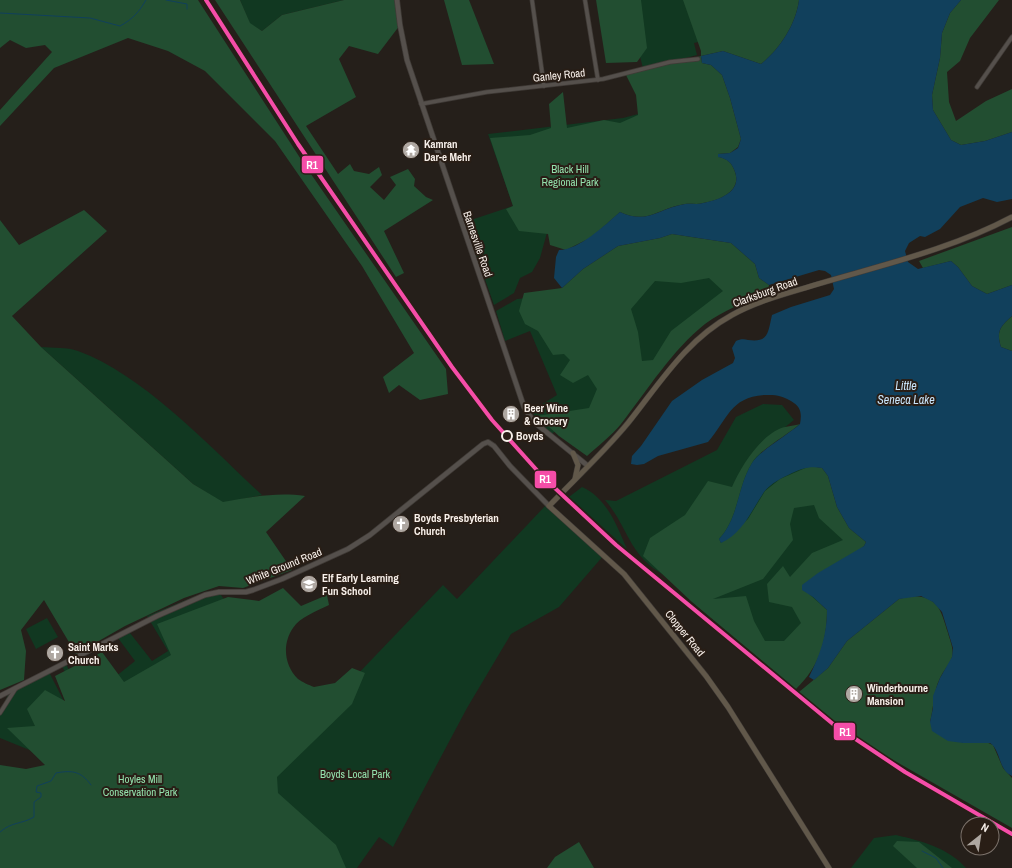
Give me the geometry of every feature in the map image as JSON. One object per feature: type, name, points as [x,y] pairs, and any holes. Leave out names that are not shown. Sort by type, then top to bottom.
[{"type":"main road","name":"Clarksburg Road","points":[[549,506],[627,424],[677,359],[704,333],[732,314],[755,304],[959,240],[1012,217]]},
{"type":"main road","points":[[573,453],[578,465],[575,480]]},
{"type":"main road","name":"Clopper Road","points":[[549,506],[624,574],[706,676],[728,707],[829,868]]},
{"type":"street","name":"Barnesville Road","points":[[397,0],[407,60],[524,407],[534,422],[588,466]]},
{"type":"street","points":[[532,0],[544,86]]},
{"type":"street","points":[[585,0],[598,80]]},
{"type":"street","points":[[977,87],[1012,37]]},
{"type":"street","name":"Ganley Road","points":[[421,104],[487,92],[598,80],[670,62],[698,59]]},
{"type":"street","name":"Clopper Road","points":[[488,442],[494,446],[510,466],[549,506]]},
{"type":"street","name":"White Ground Road","points":[[0,696],[137,626],[205,595],[219,592],[253,590],[282,579],[348,549],[370,535],[483,444],[488,442]]},
{"type":"street","points":[[0,713],[16,688]]},
{"type":"green space","points":[[0,0],[198,0],[304,164],[446,369],[448,394],[420,400],[399,385],[389,393],[383,377],[414,353],[362,266],[275,141],[205,71],[168,51],[128,38],[54,68],[0,126],[0,110],[52,52],[45,45],[26,48],[10,40],[0,48]]},
{"type":"green space","points":[[215,0],[240,0],[250,23],[262,31],[282,15],[344,0],[397,0],[400,25],[378,54],[349,46],[339,59],[356,97],[306,126],[338,174],[350,164],[354,171],[369,174],[379,167],[382,175],[370,187],[384,200],[396,185],[390,177],[408,169],[415,179],[414,186],[426,197],[433,200],[384,231],[404,273],[396,277]]},
{"type":"green space","points":[[240,0],[344,0],[282,15],[262,31],[250,24]]},
{"type":"green space","points":[[444,0],[469,0],[494,64],[462,65]]},
{"type":"green space","points":[[596,0],[641,0],[647,48],[637,62],[606,63]]},
{"type":"green space","points":[[625,0],[794,0],[703,41],[694,43],[697,55],[682,59],[697,65],[548,229],[540,258],[532,272],[520,278],[514,293],[494,305],[465,222],[513,206],[488,134],[623,118],[642,113],[631,71],[643,68]]},
{"type":"green space","points":[[683,0],[799,0],[791,27],[775,51],[761,64],[723,51],[701,56],[701,51]]},
{"type":"green space","points":[[961,0],[999,0],[970,38],[960,61],[947,72],[949,102],[956,121],[986,101],[1012,89],[1012,132],[985,141],[961,145],[951,140],[933,110],[932,95],[940,58],[942,33],[950,13]]},
{"type":"green space","name":"Black Hill Regional Park","points":[[701,56],[702,63],[711,65],[722,75],[741,139],[738,147],[730,153],[718,154],[719,157],[729,162],[734,169],[736,179],[732,190],[722,198],[701,204],[676,206],[646,216],[630,216],[620,212],[592,237],[566,250],[550,245],[548,234],[519,231],[506,209],[513,206],[490,138],[530,135],[551,128],[549,104],[563,92],[567,128],[604,120],[620,123],[638,115],[636,95],[626,75]]},
{"type":"green space","points":[[84,210],[107,231],[12,316],[41,347],[193,484],[223,502],[274,495],[305,496],[266,532],[292,570],[243,588],[219,586],[184,598],[125,626],[76,654],[44,600],[21,630],[26,651],[24,680],[0,690],[0,220],[19,245]]},
{"type":"green space","points":[[1012,227],[1012,285],[987,294],[972,286],[958,267],[951,261],[923,268],[919,261]]},
{"type":"green space","points":[[672,234],[731,243],[755,264],[759,278],[769,285],[768,292],[720,314],[693,334],[660,371],[621,424],[609,437],[587,456],[559,436],[537,416],[589,408],[597,389],[588,375],[573,383],[560,375],[570,360],[564,354],[553,355],[538,331],[525,324],[519,311],[524,293],[562,288],[583,269],[618,246],[660,238]],"holes":[[[709,278],[723,291],[671,331],[653,360],[642,361],[638,332],[631,309],[655,281],[681,283]]]},
{"type":"green space","points":[[746,263],[709,316],[639,391],[556,430],[552,434],[540,423],[531,411],[557,395],[530,331],[505,341],[496,311],[517,299],[560,295]]},
{"type":"green space","points":[[1012,316],[1012,351],[1001,347],[999,333],[1002,326]]},
{"type":"green space","points":[[41,347],[65,348],[78,351],[103,362],[127,377],[152,394],[175,414],[262,495],[223,503],[193,484]]},
{"type":"green space","points":[[763,404],[782,405],[794,420],[755,451],[811,470],[858,542],[818,610],[794,678],[643,559],[636,550],[613,510],[605,500],[616,501],[717,450],[736,417]]},
{"type":"green space","points":[[800,424],[755,458],[743,482],[734,512],[726,531],[719,539],[721,543],[748,519],[765,491],[780,479],[810,466],[822,468],[828,476],[837,507],[849,528],[866,542],[864,546],[808,593],[827,610],[827,621],[823,643],[816,663],[811,672],[796,689],[692,602],[643,556],[650,538],[685,515],[708,481],[732,487],[751,454],[764,439],[779,429]],"holes":[[[814,505],[819,518],[843,540],[812,553],[790,577],[783,566],[767,584],[769,602],[792,607],[801,623],[784,641],[765,641],[754,621],[746,596],[713,599],[763,579],[793,540],[790,524],[794,508]]]},
{"type":"green space","points":[[582,487],[591,492],[605,505],[615,522],[627,549],[569,497]]},
{"type":"green space","points":[[547,504],[604,555],[559,607],[511,634],[467,708],[393,847],[379,837],[357,868],[0,868],[0,796],[59,762],[0,738],[0,711],[10,691],[49,672],[77,727],[82,706],[62,666],[66,664],[85,701],[135,661],[118,638],[130,633],[152,661],[168,651],[147,616],[208,591],[219,592],[309,725],[443,585],[457,599]]},
{"type":"green space","name":"Hoyles Mill Conservation Park","points":[[283,588],[301,606],[327,595],[329,605],[300,621],[289,634],[286,647],[287,661],[298,679],[314,687],[335,683],[352,668],[365,673],[352,704],[277,777],[278,793],[336,845],[346,868],[0,868],[0,765],[26,769],[45,765],[7,728],[35,726],[27,709],[45,690],[65,701],[55,676],[102,652],[124,682],[171,655],[157,624],[228,597],[259,601]]},
{"type":"green space","points":[[911,596],[928,599],[937,606],[941,612],[952,648],[952,657],[938,683],[930,722],[963,743],[986,742],[993,745],[1003,768],[1012,778],[1012,828],[1000,821],[1000,816],[991,816],[881,753],[835,722],[799,692],[828,668],[847,641],[899,599]]},
{"type":"green space","points":[[47,618],[58,637],[36,649],[26,629]]},
{"type":"green space","points":[[896,835],[943,850],[966,868],[851,868],[874,838]]},
{"type":"green space","points":[[897,841],[919,842],[952,868],[917,868],[893,846]]},
{"type":"green space","points":[[579,842],[594,868],[547,868],[555,857]]},
{"type":"water","name":"Little Seneca Lake","points":[[799,0],[961,0],[950,13],[942,33],[940,58],[932,95],[933,110],[951,140],[961,145],[985,141],[1012,132],[1012,199],[997,202],[983,198],[960,207],[940,229],[925,237],[920,236],[909,243],[905,251],[908,262],[918,269],[951,261],[958,267],[972,286],[987,294],[1012,285],[1012,316],[1002,326],[999,337],[1001,347],[1012,351],[1012,776],[1004,769],[994,746],[990,743],[963,743],[948,741],[932,731],[930,722],[933,708],[933,696],[940,678],[952,657],[953,648],[942,612],[933,602],[921,596],[899,599],[847,641],[828,668],[814,680],[809,677],[822,645],[826,628],[827,610],[813,597],[802,590],[802,585],[818,573],[864,546],[866,542],[849,528],[837,507],[828,476],[822,468],[810,467],[803,469],[773,483],[764,492],[741,527],[729,539],[721,543],[719,539],[726,531],[730,522],[743,482],[752,463],[760,454],[800,424],[800,411],[794,403],[784,398],[772,395],[753,397],[744,400],[731,411],[708,442],[658,456],[644,464],[631,464],[632,456],[641,446],[672,401],[702,380],[733,363],[735,358],[732,348],[736,341],[742,339],[760,340],[764,338],[768,331],[772,315],[791,307],[830,295],[834,289],[831,275],[825,271],[819,270],[769,285],[759,278],[755,264],[731,243],[672,234],[660,238],[618,246],[583,269],[562,288],[554,278],[556,257],[559,250],[575,246],[599,230],[620,212],[630,216],[646,216],[676,206],[701,204],[716,200],[728,194],[732,190],[736,179],[734,169],[727,160],[718,157],[718,154],[730,153],[738,148],[741,139],[722,75],[711,65],[702,63],[701,56],[723,51],[761,64],[775,51],[791,27]]},
{"type":"waterway","points":[[0,13],[90,18],[120,26],[129,21],[146,0]]},
{"type":"waterway","points":[[166,0],[187,4],[187,9]]},
{"type":"waterway","points":[[0,832],[9,826],[34,817],[34,802],[41,797],[41,793],[36,792],[37,786],[51,781],[56,773],[71,772],[80,774],[91,785]]},
{"type":"waterway","points":[[922,851],[936,858],[943,868]]},
{"type":"transit line","name":"R1","points":[[206,0],[298,144],[452,367],[492,420],[543,477],[616,545],[833,724],[905,772],[1012,834]]},
{"type":"place","name":"Kamran Dar-e Mehr","points":[[411,150]]},
{"type":"place","name":"Beer Wine & Grocery","points":[[511,414]]},
{"type":"place","name":"Boyds","points":[[507,436]]},
{"type":"place","name":"Boyds Presbyterian Church","points":[[401,524]]},
{"type":"place","name":"Elf Early Learning Fun School","points":[[309,584]]},
{"type":"place","name":"Saint Marks Church","points":[[55,653]]},
{"type":"place","name":"Winderbourne Mansion","points":[[854,694]]},
{"type":"park label","name":"Boyds Local Park","points":[[355,774]]}]
